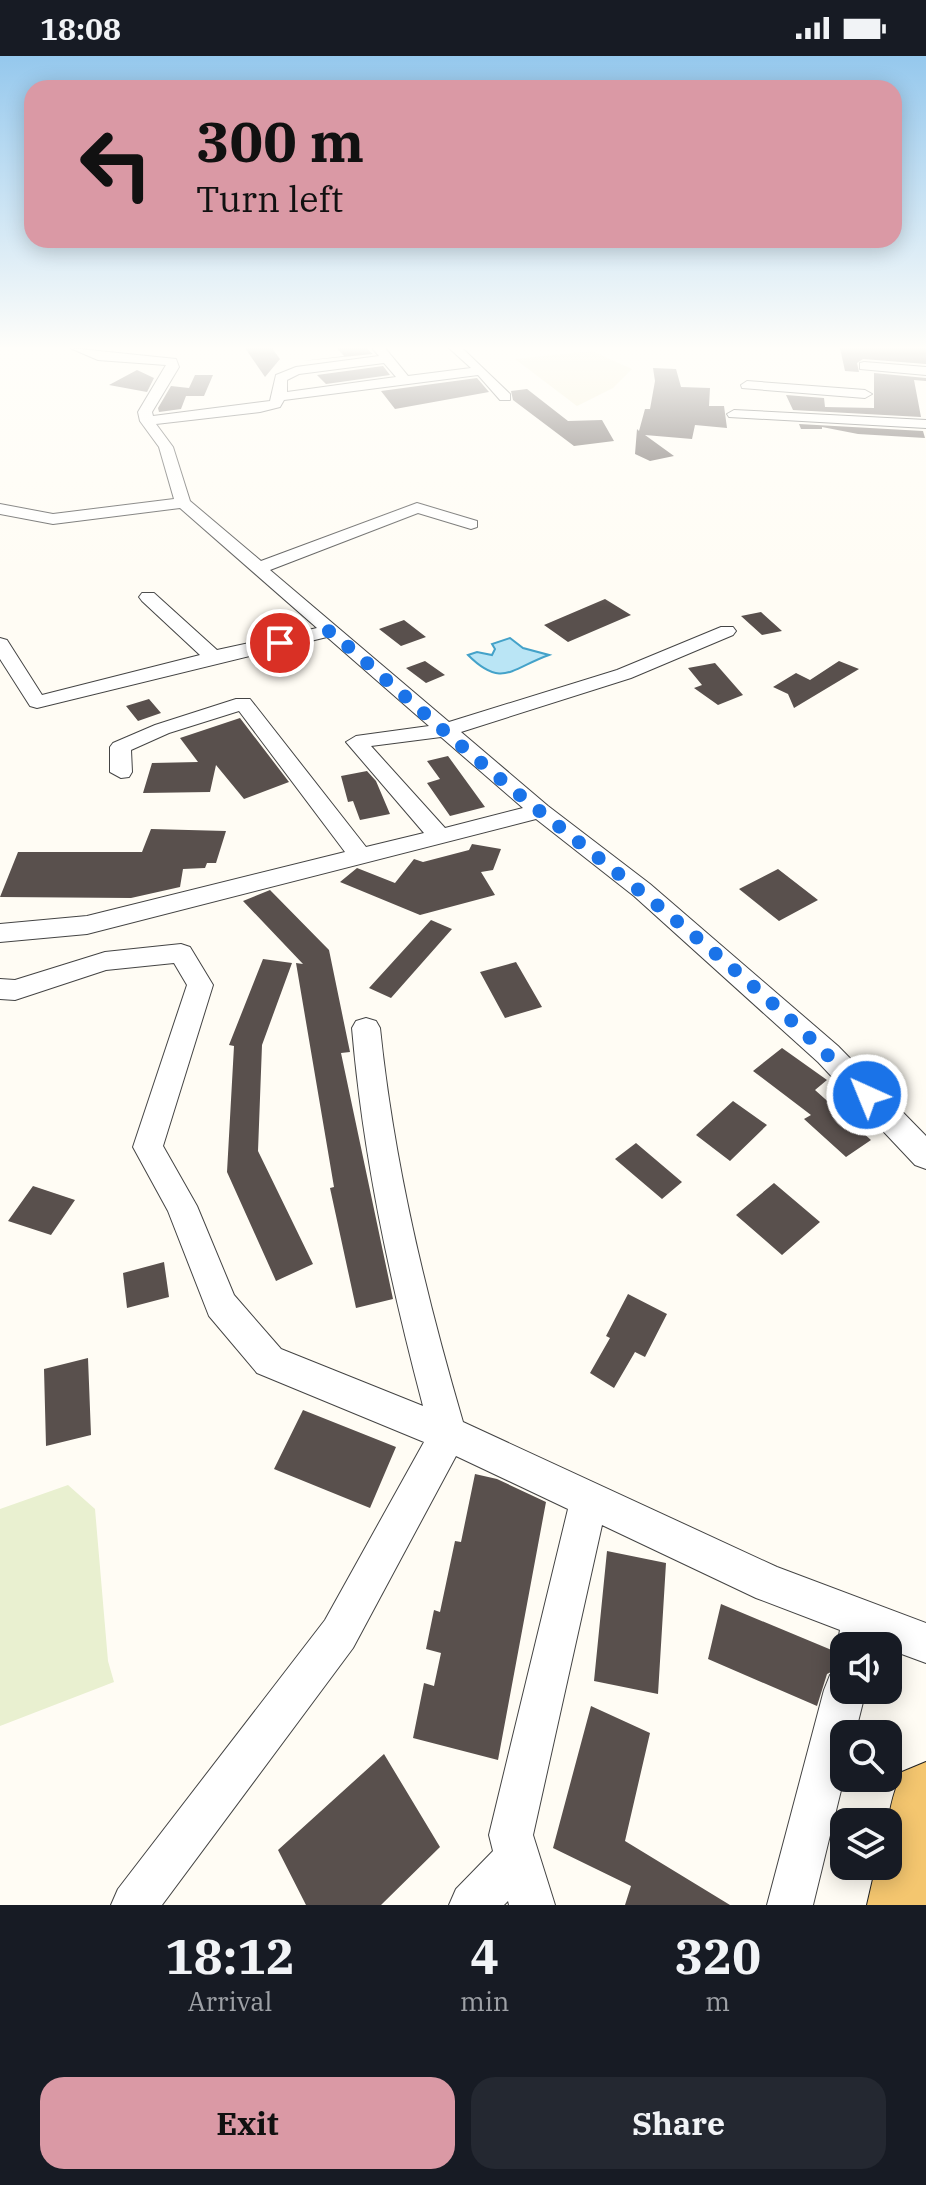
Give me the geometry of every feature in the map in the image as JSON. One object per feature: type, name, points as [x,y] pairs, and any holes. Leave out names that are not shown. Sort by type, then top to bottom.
[{"type":"main road","points":[[903,1905],[926,1796]]},
{"type":"street","points":[[157,434],[166,447],[183,503],[199,521],[259,568],[540,811],[642,890],[828,1054],[926,1156]]},
{"type":"street","points":[[0,509],[18,509],[36,517],[53,519],[183,503]]},
{"type":"street","points":[[259,568],[417,508],[471,524]]},
{"type":"street","points":[[148,597],[213,657]]},
{"type":"street","points":[[0,644],[37,702],[213,657],[320,623]]},
{"type":"street","points":[[439,835],[356,742],[445,730],[624,674],[727,631]]},
{"type":"street","points":[[121,772],[120,747],[162,729],[243,703],[359,854]]},
{"type":"street","points":[[0,933],[87,925],[289,876],[359,854],[540,811]]},
{"type":"street","points":[[0,989],[15,990],[105,961],[181,953],[200,985],[148,1147],[182,1206],[221,1305],[269,1361],[448,1434],[770,1584],[858,1632]]},
{"type":"street","points":[[134,1905],[339,1634],[448,1434],[409,1293],[371,1093],[366,1028]]},
{"type":"street","points":[[532,1905],[511,1835],[589,1499]]},
{"type":"street","points":[[902,1639],[926,1643]]},
{"type":"street","points":[[790,1905],[841,1704]]},
{"type":"street","points":[[472,1905],[518,1859]]},
{"type":"green space","points":[[68,1485],[95,1509],[108,1661],[114,1682],[0,1726],[0,1509]]},
{"type":"water","points":[[510,638],[523,648],[549,655],[516,670],[499,673],[490,671],[468,655],[477,652],[492,655],[495,649],[492,644]]},
{"type":"building","points":[[558,434],[610,434],[614,441],[574,446]]},
{"type":"building","points":[[637,434],[693,434],[692,439],[645,435],[674,456],[650,461],[635,454]]},
{"type":"building","points":[[863,434],[924,434],[925,438]]},
{"type":"building","points":[[605,599],[631,615],[568,642],[544,625]]},
{"type":"building","points":[[761,612],[782,631],[762,635],[741,616]]},
{"type":"building","points":[[404,620],[426,637],[401,646],[379,629]]},
{"type":"building","points":[[425,661],[445,675],[426,683],[406,668]]},
{"type":"building","points":[[839,661],[859,669],[794,708],[788,694],[773,687],[796,673],[810,680]]},
{"type":"building","points":[[715,663],[743,695],[718,705],[694,688],[702,685],[688,668]]},
{"type":"building","points":[[149,699],[161,713],[138,721],[126,706]]},
{"type":"building","points":[[240,718],[289,782],[244,799],[216,765],[210,792],[143,793],[152,763],[198,762],[180,738]]},
{"type":"building","points":[[448,756],[485,807],[450,816],[427,783],[440,779],[427,761]]},
{"type":"building","points":[[367,771],[376,781],[390,814],[360,820],[353,801],[348,802],[341,776]]},
{"type":"building","points":[[151,829],[226,831],[216,863],[207,863],[205,868],[183,869],[180,887],[131,898],[0,897],[18,852],[142,852]]},
{"type":"building","points":[[472,844],[501,849],[493,870],[481,872],[495,895],[420,915],[340,882],[357,868],[395,883],[414,859],[423,862],[469,850]]},
{"type":"building","points":[[778,869],[818,900],[779,921],[739,889]]},
{"type":"building","points":[[270,890],[329,950],[350,1052],[341,1053],[393,1299],[356,1308],[330,1188],[334,1187],[296,963],[303,964],[243,901]]},
{"type":"building","points":[[431,920],[452,929],[391,998],[369,988]]},
{"type":"building","points":[[263,959],[292,963],[262,1045],[258,1151],[313,1264],[276,1281],[227,1172],[234,1046],[229,1045]]},
{"type":"building","points":[[516,962],[542,1007],[505,1018],[480,972]]},
{"type":"building","points":[[782,1048],[827,1080],[815,1090],[871,1140],[846,1157],[804,1119],[811,1115],[753,1071]]},
{"type":"building","points":[[733,1101],[767,1125],[730,1161],[696,1135]]},
{"type":"building","points":[[636,1143],[682,1182],[662,1199],[615,1159]]},
{"type":"building","points":[[774,1183],[820,1222],[782,1255],[736,1215]]},
{"type":"building","points":[[33,1186],[75,1200],[51,1235],[8,1221]]},
{"type":"building","points":[[164,1262],[169,1297],[127,1308],[123,1273]]},
{"type":"building","points":[[628,1294],[667,1314],[645,1357],[635,1352],[614,1388],[590,1373],[610,1338],[606,1336]]},
{"type":"building","points":[[88,1358],[91,1435],[46,1446],[44,1369]]},
{"type":"building","points":[[303,1410],[396,1447],[370,1508],[274,1469]]},
{"type":"building","points":[[475,1474],[497,1479],[546,1502],[498,1760],[413,1738],[424,1683],[434,1686],[441,1653],[426,1649],[434,1610],[440,1612],[455,1541],[461,1542]]},
{"type":"building","points":[[607,1551],[666,1563],[658,1694],[594,1681]]},
{"type":"building","points":[[721,1604],[830,1649],[830,1672],[817,1706],[708,1659]]},
{"type":"building","points":[[591,1706],[650,1733],[625,1841],[730,1905],[625,1905],[631,1886],[553,1848]]},
{"type":"building","points":[[384,1754],[440,1847],[381,1905],[306,1905],[278,1850]]},
{"type":"route","points":[[280,643],[330,631],[540,811],[642,890],[828,1054],[867,1095]]}]
